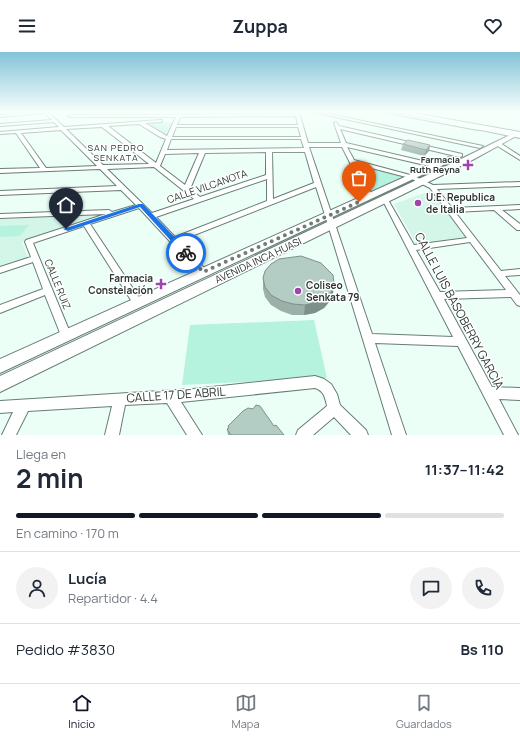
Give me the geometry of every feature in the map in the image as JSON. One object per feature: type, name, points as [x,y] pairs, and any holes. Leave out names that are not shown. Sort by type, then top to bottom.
[{"type":"highway","points":[[471,130],[504,138]]},
{"type":"highway","points":[[478,130],[504,138]]},
{"type":"street","points":[[0,133],[29,130]]},
{"type":"street","points":[[63,130],[152,216],[203,272]]},
{"type":"street","points":[[110,130],[188,188],[200,200]]},
{"type":"street","points":[[152,130],[162,136],[170,138],[302,138]]},
{"type":"street","points":[[158,165],[173,130]]},
{"type":"street","points":[[229,151],[232,130]]},
{"type":"street","points":[[301,130],[316,184],[331,220],[399,435]]},
{"type":"street","points":[[339,130],[344,145],[370,197]]},
{"type":"street","points":[[350,130],[460,155]]},
{"type":"street","points":[[394,140],[405,130],[504,138]]},
{"type":"street","points":[[464,130],[504,138],[520,158]]},
{"type":"street","points":[[17,131],[45,170]]},
{"type":"street","name":"AVENIDA INCA HUASI","points":[[0,384],[242,268],[370,197],[460,155],[504,138]]},
{"type":"street","name":"AVENIDA INCA HUASI","points":[[0,366],[231,260],[385,199],[428,184],[504,138]]},
{"type":"street","points":[[164,152],[268,151],[344,145],[438,166]]},
{"type":"street","points":[[268,151],[270,202]]},
{"type":"street","points":[[188,188],[203,152]]},
{"type":"street","points":[[353,161],[412,177],[428,184],[520,184]]},
{"type":"street","points":[[0,171],[158,165]]},
{"type":"street","name":"CALLE VILCANOTA","points":[[152,216],[268,176]]},
{"type":"street","points":[[506,184],[520,177]]},
{"type":"street","points":[[175,240],[316,184]]},
{"type":"street","points":[[428,184],[473,239],[520,302]]},
{"type":"street","points":[[0,192],[123,188]]},
{"type":"street","name":"CALLE LUIS BASOBERRY GARCÍA","points":[[385,199],[511,435]]},
{"type":"street","points":[[137,302],[85,223],[141,205]]},
{"type":"street","points":[[450,210],[520,207]]},
{"type":"street","points":[[496,208],[520,228]]},
{"type":"street","points":[[0,216],[118,212]]},
{"type":"street","name":"CALLE RUIZ","points":[[66,335],[29,242],[85,223]]},
{"type":"street","points":[[411,248],[473,239]]},
{"type":"street","points":[[0,270],[36,258]]},
{"type":"street","points":[[231,260],[242,268]]},
{"type":"street","points":[[499,274],[520,272]]},
{"type":"street","points":[[166,289],[174,300]]},
{"type":"street","points":[[0,309],[49,290]]},
{"type":"street","points":[[437,296],[514,293]]},
{"type":"street","points":[[368,338],[461,342]]},
{"type":"street","name":"CALLE 17 DE ABRIL","points":[[0,407],[170,396],[315,382],[327,387],[331,392],[334,408]]},
{"type":"street","points":[[488,393],[520,394]]},
{"type":"street","points":[[170,396],[195,435]]},
{"type":"street","points":[[112,435],[120,399]]},
{"type":"street","points":[[9,435],[24,405]]},
{"type":"street","points":[[303,435],[334,408],[361,435]]},
{"type":"shaded area","points":[[433,190],[465,237],[417,245],[394,204]]},
{"type":"shaded area","points":[[103,215],[22,242],[28,258],[0,267],[0,219]]},
{"type":"green space","points":[[156,130],[168,130],[164,134]]},
{"type":"green space","points":[[359,164],[405,178],[372,193]]},
{"type":"green space","points":[[29,225],[20,236],[0,237],[0,226]]},
{"type":"green space","points":[[314,320],[327,378],[182,385],[190,325]]},
{"type":"building","points":[[408,140],[430,145],[426,150],[403,144]]},
{"type":"building","name":"Coliseo Senkata 79","points":[[301,256],[321,263],[333,275],[334,283],[332,291],[326,297],[317,302],[305,305],[282,301],[271,295],[265,287],[263,278],[265,271],[271,264],[279,259]]},
{"type":"building","points":[[256,405],[260,406],[274,426],[276,425],[284,435],[231,435],[227,429],[229,428],[228,426],[243,411],[248,408],[253,409]]},
{"type":"way so far","points":[[186,253],[203,272],[359,202]]},
{"type":"place","name":"Farmacia Ruth Reyna","points":[[468,165]]},
{"type":"place","name":"U.E. Republica de Italia","points":[[418,203]]},
{"type":"place","name":"Farmacia Constelación","points":[[161,284]]},
{"type":"place","name":"Coliseo Senkata 79","points":[[298,291]]},
{"type":"district","name":"SAN PEDRO SENKATA","points":[[116,154]]},
{"type":"route","points":[[66,229],[141,205],[186,253]]}]
